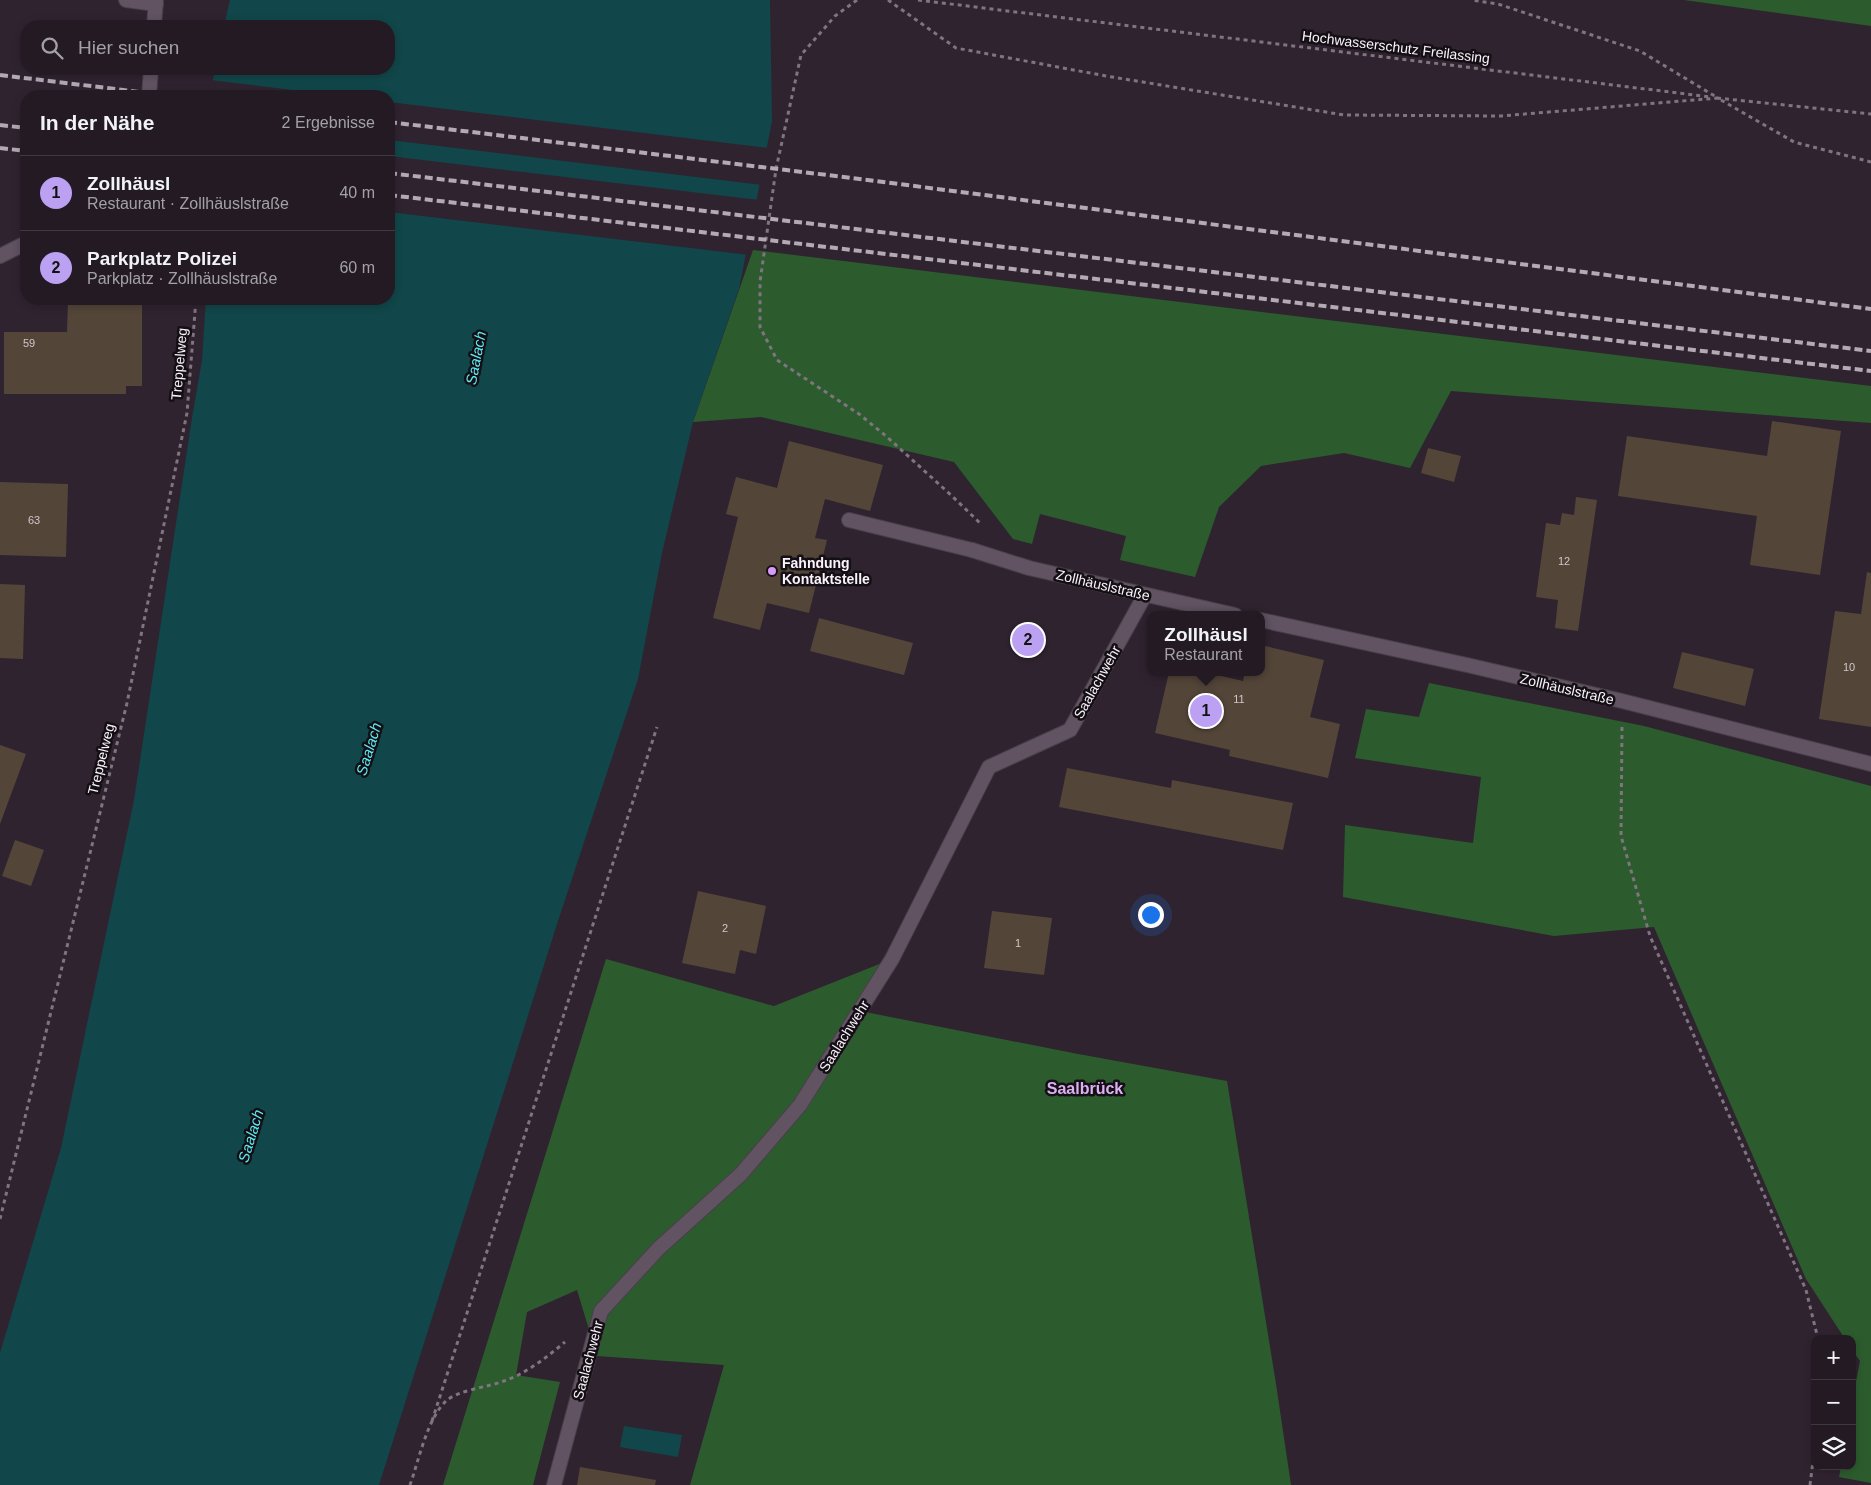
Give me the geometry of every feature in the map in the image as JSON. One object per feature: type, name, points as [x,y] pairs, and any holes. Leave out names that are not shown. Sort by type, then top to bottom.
[{"type":"street","points":[[126,0],[156,2],[154,20]]},
{"type":"street","points":[[149,90],[151,75]]},
{"type":"street","points":[[0,256],[20,247]]},
{"type":"street","name":"Zollhäuslstraße","points":[[849,520],[972,550],[1029,568],[1217,611]]},
{"type":"street","name":"Saalachwehr","points":[[554,1485],[601,1311],[659,1248],[741,1174],[800,1105],[892,959],[989,767],[1070,730],[1146,595]]},
{"type":"street","name":"Zollhäuslstraße","points":[[1265,621],[1468,665],[1871,764]]},
{"type":"path","points":[[857,0],[835,16],[801,55],[776,169],[760,282],[760,327],[777,360],[859,414],[952,496],[987,531]]},
{"type":"path","points":[[888,0],[956,48],[1106,76],[1344,115],[1501,116],[1718,98]]},
{"type":"path","name":"Hochwasserschutz Freilassing","points":[[918,0],[1718,98],[1871,114]]},
{"type":"path","points":[[1471,0],[1498,4],[1640,51],[1794,142],[1871,162]]},
{"type":"path","name":"Treppelweg","points":[[0,1219],[127,703],[187,413],[196,305]]},
{"type":"path","points":[[1622,702],[1621,836],[1650,936],[1806,1290],[1817,1335]]},
{"type":"path","points":[[410,1485],[657,728]]},
{"type":"path","points":[[432,1421],[447,1400],[505,1381],[545,1359],[566,1341]]},
{"type":"path","points":[[1810,1485],[1812,1470]]},
{"type":"green space","points":[[1684,0],[1871,0],[1871,26]]},
{"type":"green space","points":[[753,250],[1871,386],[1871,423],[1451,391],[1410,468],[1344,453],[1261,466],[1219,507],[1195,577],[1120,560],[1126,536],[1040,514],[1032,544],[1013,539],[954,462],[761,417],[693,422]]},
{"type":"green space","points":[[1429,683],[1644,726],[1871,786],[1871,1483],[1839,1477],[1840,1470],[1856,1470],[1856,1382],[1860,1361],[1856,1356],[1856,1335],[1842,1335],[1806,1279],[1654,927],[1554,936],[1343,897],[1345,825],[1473,843],[1481,777],[1355,758],[1366,709],[1419,717]]},
{"type":"green space","points":[[606,959],[774,1006],[892,959],[860,1011],[1227,1081],[1291,1485],[690,1485],[724,1365],[597,1356],[577,1290],[527,1312],[516,1375],[560,1382],[533,1485],[443,1485]]},
{"type":"water","name":"Saalach","points":[[230,0],[770,0],[772,121],[739,289],[693,422],[662,553],[638,679],[557,924],[379,1485],[0,1485],[0,1353],[61,1148],[134,800],[202,360],[206,305],[395,305],[395,90],[211,90],[214,75],[395,75],[395,20],[225,20]]},
{"type":"water","points":[[624,1426],[682,1435],[678,1457],[620,1447]]},
{"type":"pier","points":[[210,80],[292,90],[208,90]]},
{"type":"pier","points":[[395,103],[769,148],[762,185],[395,141]]},
{"type":"pier","points":[[395,157],[759,200],[749,255],[395,213]]},
{"type":"building","points":[[68,305],[142,305],[142,386],[126,386],[126,394],[4,394],[4,332],[67,332]]},
{"type":"building","points":[[1772,421],[1841,431],[1820,575],[1750,565],[1757,516],[1618,496],[1627,436],[1767,456]]},
{"type":"building","points":[[789,441],[883,465],[870,511],[825,499],[815,538],[827,540],[809,613],[767,603],[760,630],[713,618],[738,517],[726,514],[736,477],[777,488]]},
{"type":"building","points":[[1428,448],[1461,456],[1454,482],[1421,473]]},
{"type":"building","points":[[0,482],[68,484],[66,557],[0,555]]},
{"type":"building","points":[[1576,497],[1597,500],[1578,631],[1555,628],[1558,600],[1536,597],[1546,523],[1560,525],[1562,513],[1574,515]]},
{"type":"building","points":[[1867,572],[1871,573],[1871,727],[1819,719],[1835,611],[1861,614]]},
{"type":"building","points":[[0,584],[25,585],[23,659],[0,658]]},
{"type":"building","points":[[819,618],[913,643],[904,675],[810,651]]},
{"type":"building","points":[[1265,646],[1324,660],[1310,717],[1340,724],[1328,778],[1229,756],[1230,750],[1155,733],[1168,676],[1221,676],[1243,681],[1244,676],[1265,676]]},
{"type":"building","points":[[1682,652],[1754,669],[1745,706],[1673,688]]},
{"type":"building","points":[[0,745],[26,754],[0,824]]},
{"type":"building","points":[[1067,768],[1171,788],[1172,780],[1293,803],[1283,850],[1059,807]]},
{"type":"building","points":[[15,840],[44,850],[31,886],[2,876]]},
{"type":"building","points":[[698,891],[766,906],[756,954],[740,950],[735,974],[682,963]]},
{"type":"building","points":[[992,911],[1052,918],[1044,975],[984,968]]},
{"type":"building","points":[[580,1467],[656,1480],[655,1485],[577,1485]]},
{"type":"railway","points":[[0,75],[124,90]]},
{"type":"railway","points":[[395,123],[852,178],[1871,309]]},
{"type":"railway","points":[[0,125],[20,127]]},
{"type":"railway","points":[[0,148],[20,150]]},
{"type":"railway","points":[[395,174],[1871,351]]},
{"type":"railway","points":[[395,196],[1871,371]]},
{"type":"place","name":"Fahndung Kontaktstelle","points":[[772,571]]},
{"type":"place","name":"Parkplatz Polizei","points":[[1028,640]]},
{"type":"place","name":"Zollhäusl","points":[[1206,711]]},
{"type":"district","name":"Saalbrück","points":[[1085,1088]]}]
